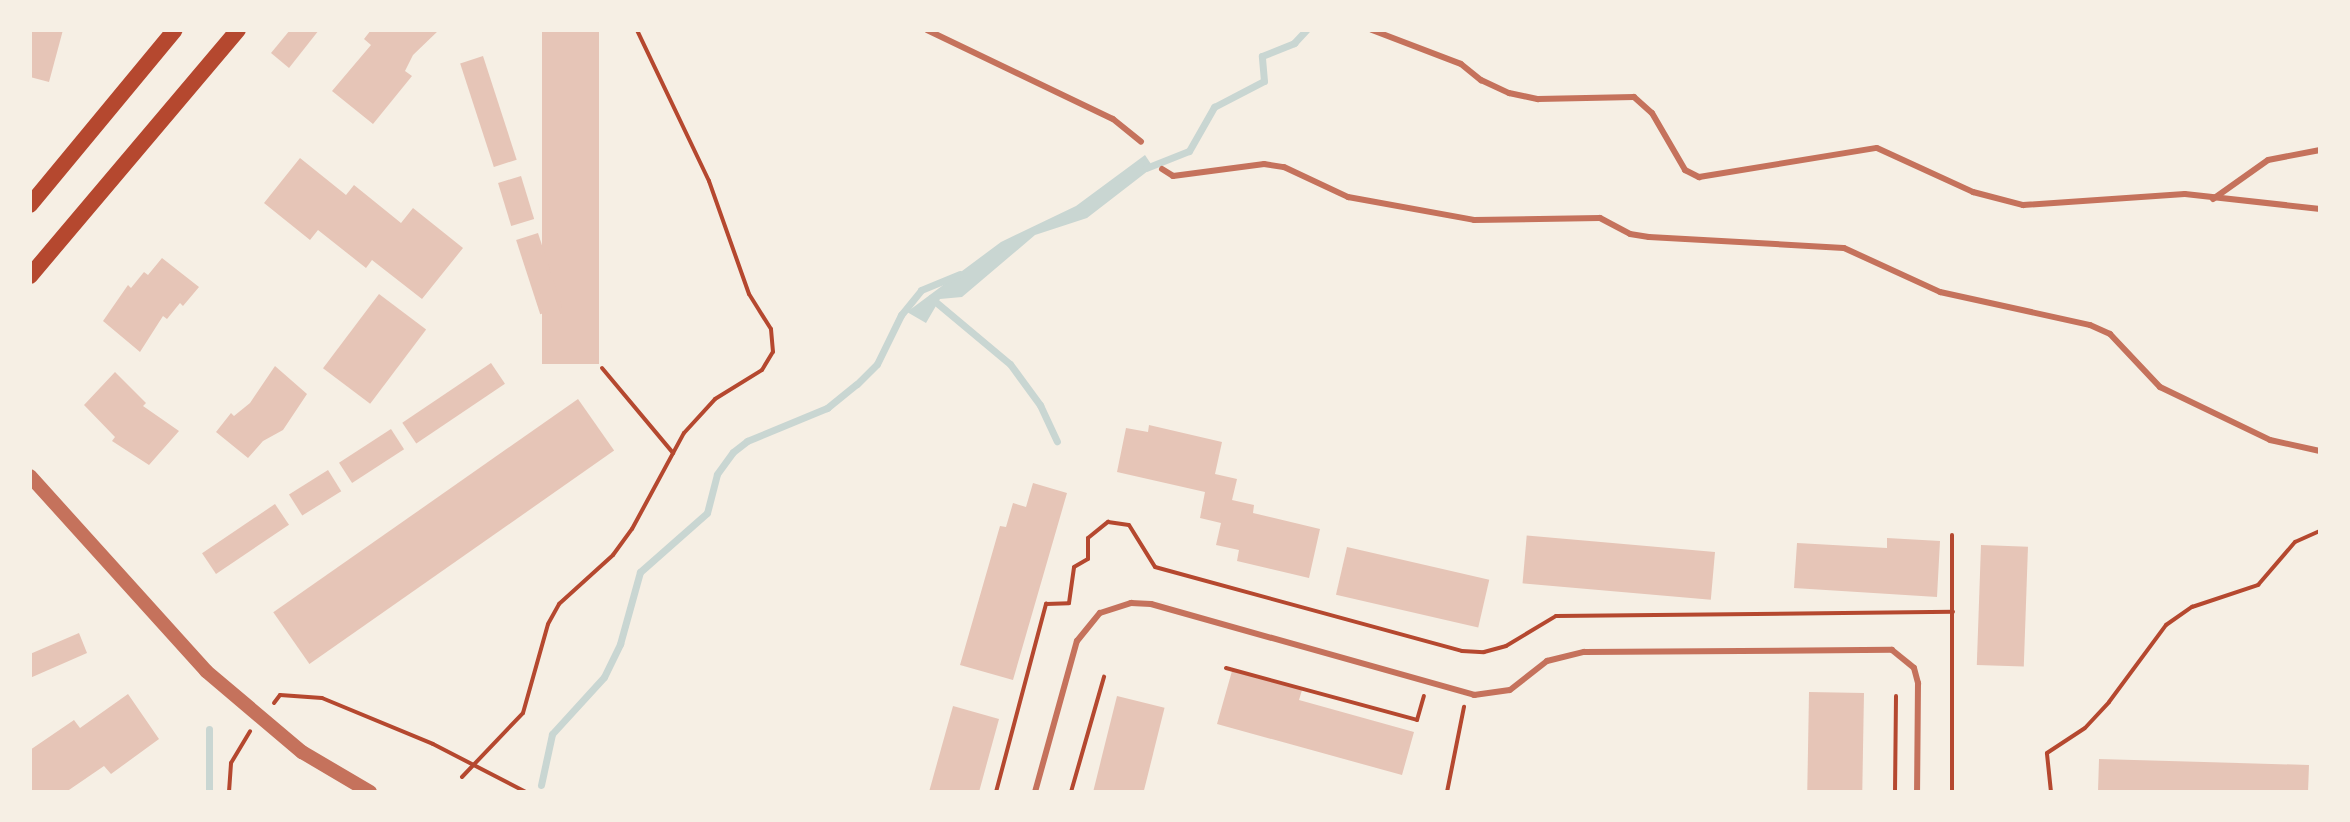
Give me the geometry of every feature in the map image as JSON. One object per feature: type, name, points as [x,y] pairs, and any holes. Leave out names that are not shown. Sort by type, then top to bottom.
[{"type":"main road","points":[[30,205],[175,30]]},
{"type":"main road","points":[[30,276],[238,30]]},
{"type":"street","points":[[30,476],[164,628],[260,719],[302,752],[370,792]]},
{"type":"lane","points":[[927,30],[1113,119],[1141,142]]},
{"type":"lane","points":[[1372,30],[1461,64],[1481,80],[1509,93],[1538,99],[1634,97],[1652,113],[1685,170],[1699,177],[1877,148],[1973,192],[2023,205],[2162,195],[2320,209]]},
{"type":"lane","points":[[2213,199],[2268,160],[2320,150]]},
{"type":"lane","points":[[1162,169],[1173,176],[1264,164],[1284,167],[1348,197],[1474,220],[1600,218],[1630,234],[1649,237],[1844,248],[1940,292],[2090,325],[2110,334],[2160,387],[2270,440],[2320,451]]},
{"type":"lane","points":[[1035,792],[1077,641],[1087,625],[1112,608],[1151,604],[1466,693],[1510,690],[1547,661],[1584,652],[1892,650],[1914,668],[1918,683],[1917,792]]},
{"type":"path","points":[[462,777],[523,713],[548,624],[559,604],[613,555],[673,453],[715,399],[762,370],[775,341],[749,294],[709,181],[637,30]]},
{"type":"path","points":[[602,368],[673,453]]},
{"type":"path","points":[[996,792],[1046,604],[1069,603],[1074,567],[1088,559],[1088,538],[1108,522],[1129,525],[1155,567],[1462,651],[1506,646],[1556,616],[1953,612]]},
{"type":"path","points":[[2051,792],[2047,753],[2085,728],[2109,702],[2166,625],[2192,607],[2258,585],[2295,542],[2320,531]]},
{"type":"path","points":[[1952,535],[1952,792]]},
{"type":"path","points":[[1226,668],[1417,720],[1427,682]]},
{"type":"path","points":[[1071,792],[1104,677]]},
{"type":"path","points":[[1447,792],[1466,693]]},
{"type":"path","points":[[229,792],[239,744],[280,695],[322,698],[526,792]]},
{"type":"path","points":[[1895,792],[1896,696]]},
{"type":"shaded area","points":[[1145,155],[1153,167],[1087,218],[1035,235],[962,297],[940,299],[926,323],[907,312],[1001,242],[1076,206]]},
{"type":"building","points":[[30,30],[63,30],[49,82],[30,77]]},
{"type":"building","points":[[290,30],[319,30],[289,68],[271,53]]},
{"type":"building","points":[[371,30],[439,30],[413,55],[405,71],[412,76],[373,124],[332,91],[371,45],[364,39]]},
{"type":"building","points":[[542,30],[599,30],[599,364],[542,364]]},
{"type":"building","points":[[483,56],[517,160],[494,167],[460,63]]},
{"type":"building","points":[[300,158],[346,195],[354,185],[401,223],[413,208],[463,248],[422,299],[372,260],[366,268],[318,230],[310,240],[264,203]]},
{"type":"building","points":[[521,176],[534,219],[511,226],[498,183]]},
{"type":"building","points":[[538,233],[562,307],[540,314],[516,240]]},
{"type":"building","points":[[162,258],[199,287],[167,319],[163,316],[140,352],[103,321],[128,285],[131,288],[144,272],[148,275]]},
{"type":"building","points":[[379,294],[426,330],[370,404],[323,368]]},
{"type":"building","points":[[491,363],[505,384],[416,444],[402,423]]},
{"type":"building","points":[[275,366],[307,394],[283,430],[263,441],[248,458],[216,432],[231,413],[234,416],[250,403]]},
{"type":"building","points":[[115,372],[146,403],[143,406],[179,431],[149,465],[112,441],[115,437],[84,405]]},
{"type":"building","points":[[578,399],[614,451],[309,664],[273,612]]},
{"type":"building","points":[[1149,425],[1222,442],[1215,474],[1237,479],[1232,500],[1254,505],[1253,513],[1320,529],[1309,578],[1237,561],[1239,550],[1216,545],[1221,523],[1200,518],[1205,492],[1117,472],[1126,428],[1148,432]]},
{"type":"building","points":[[391,429],[404,449],[352,483],[339,463]]},
{"type":"building","points":[[328,470],[341,491],[302,516],[289,494]]},
{"type":"building","points":[[1033,483],[1067,493],[1013,680],[960,665],[1000,526],[1006,527],[1013,503],[1026,507]]},
{"type":"building","points":[[275,504],[289,525],[216,574],[202,553]]},
{"type":"building","points":[[1527,536],[1715,552],[1711,600],[1523,583]]},
{"type":"building","points":[[1887,538],[1940,541],[1937,597],[1794,588],[1797,543],[1887,548]]},
{"type":"building","points":[[1981,545],[2028,547],[2024,667],[1977,665]]},
{"type":"building","points":[[1347,547],[1489,580],[1478,628],[1336,595]]},
{"type":"building","points":[[79,633],[87,653],[30,678],[30,654]]},
{"type":"building","points":[[1232,671],[1302,690],[1299,700],[1414,732],[1402,775],[1217,724]]},
{"type":"building","points":[[1809,692],[1864,693],[1862,792],[1807,792]]},
{"type":"building","points":[[128,694],[159,739],[111,774],[104,766],[66,792],[30,792],[30,750],[74,720],[80,728]]},
{"type":"building","points":[[1117,696],[1165,708],[1144,792],[1093,792]]},
{"type":"building","points":[[953,706],[999,719],[979,792],[929,792]]},
{"type":"building","points":[[2099,759],[2309,765],[2308,792],[2098,792]]},
{"type":"waterway","points":[[1146,168],[1189,151],[1214,107],[1264,81],[1262,56],[1294,43],[1306,30]]},
{"type":"waterway","points":[[541,785],[552,734],[604,677],[620,644],[640,572],[707,513],[717,474],[733,452],[747,441],[827,408],[877,364],[901,315],[921,290],[960,274]]},
{"type":"waterway","points":[[931,298],[1010,364],[1040,405],[1057,441]]},
{"type":"waterway","points":[[209,729],[209,792]]}]
